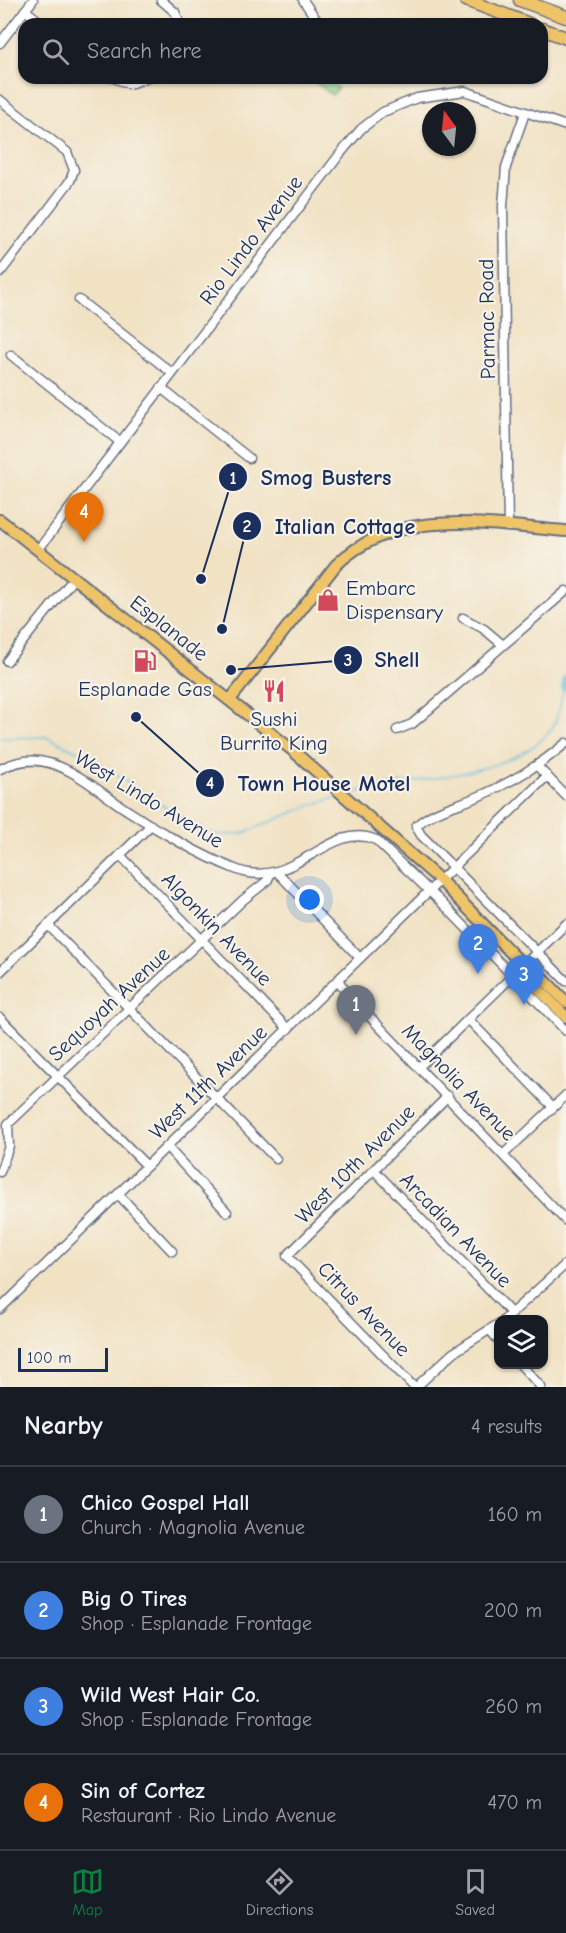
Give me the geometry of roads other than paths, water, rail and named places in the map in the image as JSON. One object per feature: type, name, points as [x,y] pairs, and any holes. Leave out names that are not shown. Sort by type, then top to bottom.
[{"type":"highway","points":[[466,0],[513,18]]},
{"type":"highway","points":[[520,0],[566,17]]},
{"type":"highway","points":[[548,31],[566,38]]},
{"type":"main road","name":"Esplanade","points":[[0,520],[230,700],[331,784],[441,881],[523,965],[535,970],[566,1002]]},
{"type":"main road","points":[[230,700],[335,566],[365,543],[389,531],[420,524],[566,531]]},
{"type":"main road","name":"Esplanade","points":[[523,965],[527,977],[566,1017]]},
{"type":"street","points":[[19,18],[33,0]]},
{"type":"street","points":[[161,0],[175,12],[178,18]]},
{"type":"street","points":[[303,0],[315,18]]},
{"type":"street","points":[[25,10],[35,18]]},
{"type":"street","points":[[0,43],[18,19]]},
{"type":"street","name":"Rio Lindo Avenue","points":[[38,550],[348,143],[373,119],[417,98],[465,91],[566,126]]},
{"type":"street","points":[[0,100],[67,152],[74,170],[70,181],[0,273]]},
{"type":"street","name":"Parmac Road","points":[[508,527],[503,206],[506,167],[525,113]]},
{"type":"street","points":[[79,300],[172,373]]},
{"type":"street","points":[[11,355],[120,442]]},
{"type":"street","points":[[161,388],[249,458]]},
{"type":"street","points":[[7,661],[74,578]]},
{"type":"street","points":[[397,730],[412,724],[566,591]]},
{"type":"street","points":[[463,618],[484,629],[502,645]]},
{"type":"street","points":[[566,743],[538,767],[477,798],[425,818],[416,826],[421,835],[566,981]]},
{"type":"street","name":"West Lindo Avenue","points":[[0,769],[28,760],[59,766],[151,825],[233,868],[252,874],[274,874]]},
{"type":"street","points":[[538,767],[566,796]]},
{"type":"street","name":"West 11th Avenue","points":[[0,1309],[547,776]]},
{"type":"street","points":[[0,972],[151,825]]},
{"type":"street","points":[[360,958],[274,874],[339,842],[367,837],[385,846],[566,1031]]},
{"type":"street","name":"Algonkin Avenue","points":[[120,855],[288,1029]]},
{"type":"street","name":"Sequoyah Avenue","points":[[0,1172],[9,1146],[4,1123],[59,1076],[203,941],[243,900],[274,874]]},
{"type":"street","points":[[419,1067],[566,924]]},
{"type":"street","points":[[48,925],[276,1159]]},
{"type":"street","name":"Magnolia Avenue","points":[[338,980],[347,993],[566,1221]]},
{"type":"street","points":[[0,1018],[147,1166]]},
{"type":"street","points":[[468,1018],[553,1107]]},
{"type":"street","points":[[504,1154],[566,1095]]},
{"type":"street","name":"West 10th Avenue","points":[[287,1256],[448,1096]]},
{"type":"street","points":[[167,1147],[227,1212]]},
{"type":"street","name":"Arcadian Avenue","points":[[375,1171],[506,1315]]},
{"type":"street","points":[[118,1194],[172,1251]]},
{"type":"street","name":"Magnolia Avenue","points":[[556,1208],[566,1214]]},
{"type":"street","name":"Citrus Avenue","points":[[287,1256],[415,1387]]},
{"type":"street","points":[[557,1271],[566,1259]]},
{"type":"street","points":[[510,1315],[566,1264]]},
{"type":"street","points":[[415,1387],[453,1353],[494,1327]]},
{"type":"street","points":[[490,1330],[494,1335]]},
{"type":"street","points":[[524,1369],[542,1387]]},
{"type":"waterway","points":[[564,688],[566,678]]},
{"type":"waterway","points":[[348,794],[458,774],[513,758],[535,745],[552,728],[564,688]]},
{"type":"waterway","points":[[0,738],[47,737],[86,755],[192,825],[217,835],[241,834],[311,805],[338,797]]},
{"type":"place","name":"Sin of Cortez","points":[[84,542]]},
{"type":"place","name":"Smog Busters","points":[[201,579]]},
{"type":"place","name":"Embarc Dispensary","points":[[328,600]]},
{"type":"place","name":"Italian Cottage","points":[[222,629]]},
{"type":"place","name":"Esplanade Gas","points":[[145,661]]},
{"type":"place","name":"Shell","points":[[231,670]]},
{"type":"place","name":"Sushi Burrito King","points":[[274,691]]},
{"type":"place","name":"Town House Motel","points":[[136,717]]},
{"type":"place","name":"Big O Tires","points":[[478,974]]},
{"type":"place","name":"Wild West Hair Co.","points":[[524,1005]]},
{"type":"place","name":"Chico Gospel Hall","points":[[356,1035]]}]
